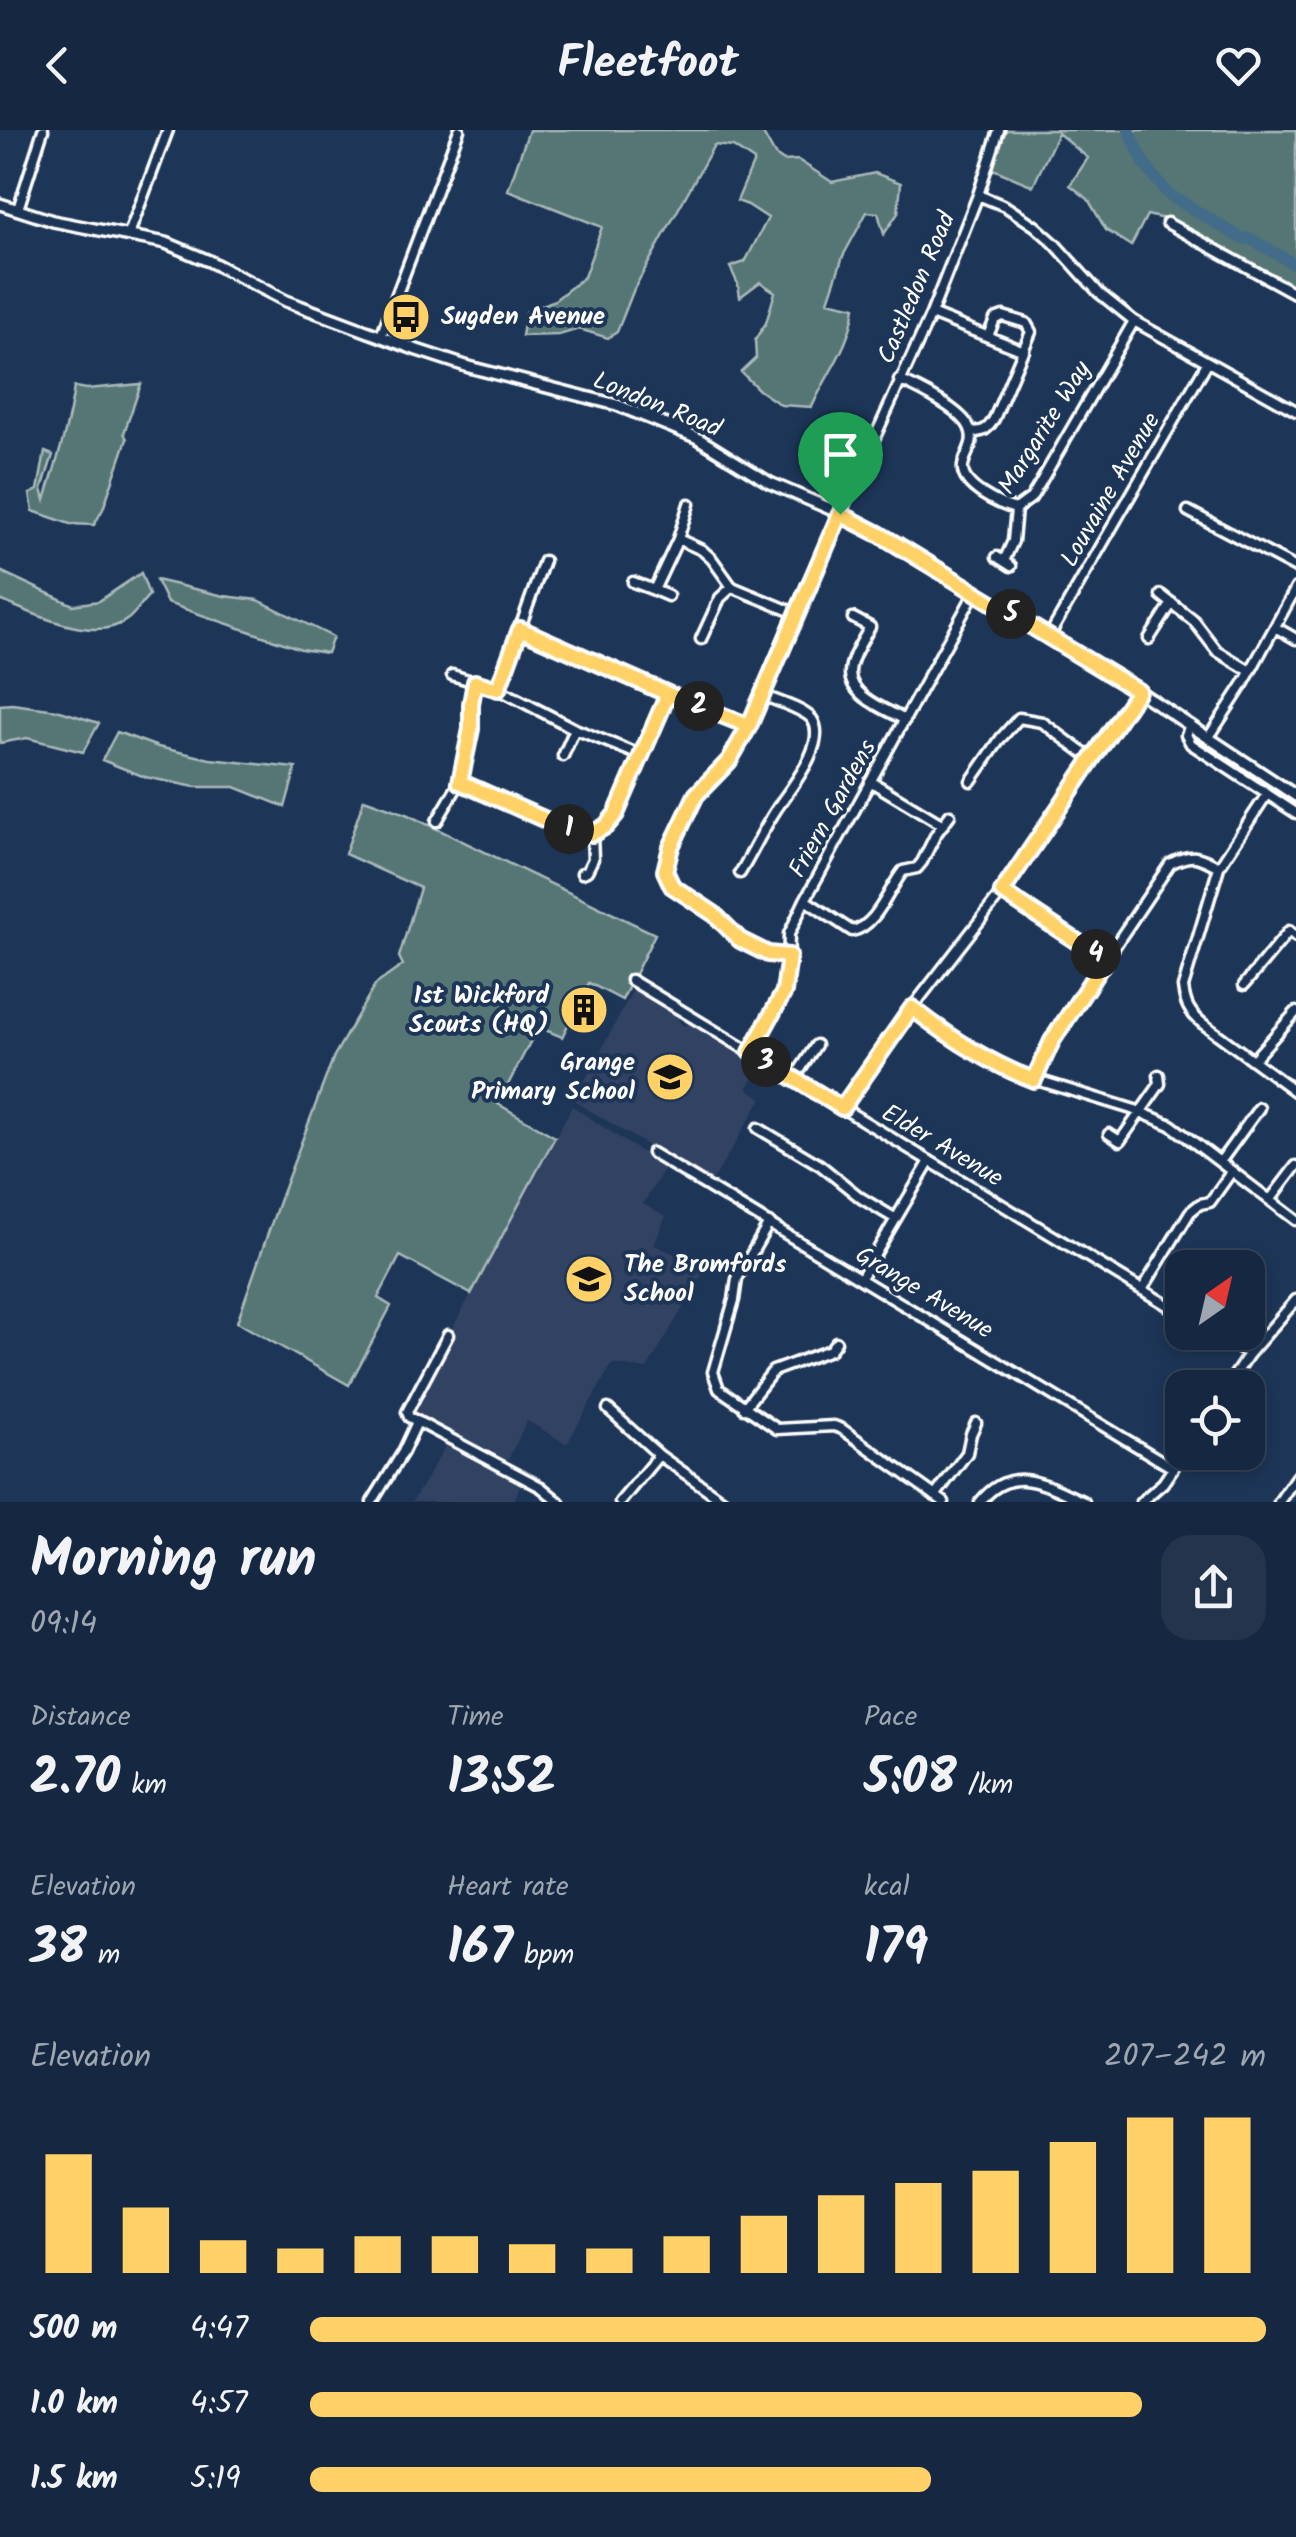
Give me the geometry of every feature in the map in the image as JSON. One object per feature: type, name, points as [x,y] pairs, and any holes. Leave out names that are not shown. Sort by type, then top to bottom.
[{"type":"main road","name":"London Road","points":[[0,204],[54,221],[166,243],[286,301],[381,336],[468,367],[634,412],[696,437],[770,484],[879,534],[1138,691],[1296,796]]},
{"type":"street","points":[[18,209],[42,130]]},
{"type":"street","points":[[129,234],[168,130]]},
{"type":"street","points":[[381,336],[459,130]]},
{"type":"street","name":"Castledon Road","points":[[789,956],[768,954],[740,940],[714,914],[672,886],[665,871],[671,847],[696,795],[729,761],[749,726],[795,613],[931,314],[978,196],[999,130]]},
{"type":"street","points":[[978,196],[1005,206],[1035,226],[1099,294],[1134,321],[1296,411]]},
{"type":"street","points":[[1167,222],[1296,294]]},
{"type":"street","points":[[931,314],[1024,351]]},
{"type":"street","points":[[972,432],[987,429],[994,420],[1032,332],[1026,323],[998,316],[988,336]]},
{"type":"street","name":"Margarite Way","points":[[1004,561],[1013,541],[1016,509],[1040,485],[1134,321]]},
{"type":"street","name":"Louvaine Avenue","points":[[1048,638],[1208,363]]},
{"type":"street","points":[[899,380],[963,417],[972,432],[963,465],[968,482],[996,502],[1016,509]]},
{"type":"street","points":[[654,590],[690,504]]},
{"type":"street","points":[[1189,511],[1296,568]]},
{"type":"street","points":[[685,518],[696,522]]},
{"type":"street","points":[[678,539],[702,550],[732,587],[795,613]]},
{"type":"street","points":[[498,689],[544,561]]},
{"type":"street","points":[[633,582],[668,596]]},
{"type":"street","points":[[701,639],[720,598],[732,587]]},
{"type":"street","points":[[1209,736],[1296,588]]},
{"type":"street","name":"Friern Gardens","points":[[751,1052],[784,992],[788,934],[975,592]]},
{"type":"street","points":[[1161,595],[1194,621],[1218,651],[1250,671]]},
{"type":"street","points":[[1148,639],[1172,604]]},
{"type":"street","points":[[853,618],[883,633]]},
{"type":"street","points":[[695,623],[706,628]]},
{"type":"street","points":[[870,626],[852,663],[854,686],[862,695],[906,720]]},
{"type":"street","points":[[1275,628],[1296,639]]},
{"type":"street","points":[[520,629],[749,726]]},
{"type":"street","points":[[452,675],[498,689],[575,729],[640,755]]},
{"type":"street","points":[[437,821],[460,782],[475,682]]},
{"type":"street","points":[[842,1108],[912,1008],[1002,892],[1138,691]]},
{"type":"street","points":[[460,782],[557,825],[592,834],[606,826],[618,809],[668,694]]},
{"type":"street","points":[[740,872],[799,778],[815,744],[816,730],[806,714],[762,695]]},
{"type":"street","points":[[971,781],[1019,718],[1042,722],[1092,759]]},
{"type":"street","points":[[472,719],[485,719]]},
{"type":"street","points":[[1190,724],[1186,736],[1191,744],[1296,814]]},
{"type":"street","points":[[563,756],[575,729]]},
{"type":"street","points":[[870,781],[943,825]]},
{"type":"street","points":[[1267,794],[1218,867],[1184,987],[1184,1000],[1202,1024],[1296,1092]]},
{"type":"street","points":[[443,812],[452,817]]},
{"type":"street","points":[[805,900],[852,931],[859,930],[903,872],[918,868],[950,815]]},
{"type":"street","points":[[582,873],[593,859],[592,834]]},
{"type":"street","points":[[1034,1080],[1052,1041],[1170,864],[1185,856],[1196,856],[1218,867]]},
{"type":"street","points":[[747,861],[759,868]]},
{"type":"street","points":[[1002,892],[1105,960]]},
{"type":"street","points":[[1244,985],[1289,931],[1296,937]]},
{"type":"street","name":"Elder Avenue","points":[[630,980],[1165,1304]]},
{"type":"street","points":[[912,1008],[948,1036],[1012,1072],[1171,1125],[1296,1220]]},
{"type":"street","points":[[1253,1060],[1296,1012]]},
{"type":"street","points":[[794,1079],[816,1045]]},
{"type":"street","points":[[1109,1134],[1120,1141],[1160,1084],[1159,1075]]},
{"type":"street","points":[[1220,1162],[1259,1108]]},
{"type":"street","points":[[758,1128],[820,1165],[896,1220]]},
{"type":"street","points":[[760,1146],[768,1134]]},
{"type":"street","name":"Grange Avenue","points":[[652,1153],[1165,1463]]},
{"type":"street","points":[[861,1278],[930,1162]]},
{"type":"street","points":[[1270,1199],[1296,1166]]},
{"type":"street","points":[[1142,1290],[1190,1212],[1210,1202],[1232,1171]]},
{"type":"street","points":[[769,1223],[736,1278],[734,1300],[713,1372],[719,1389],[777,1430],[834,1426],[842,1429],[944,1502]]},
{"type":"street","points":[[1238,1370],[1296,1300]]},
{"type":"street","points":[[448,1335],[406,1412],[548,1491],[559,1502]]},
{"type":"street","points":[[744,1408],[773,1371],[830,1350],[836,1342]]},
{"type":"street","points":[[1241,1350],[1248,1354]]},
{"type":"street","points":[[608,1410],[659,1454],[725,1502]]},
{"type":"street","points":[[372,1502],[418,1422]]},
{"type":"street","points":[[934,1496],[967,1453],[976,1424]]},
{"type":"street","points":[[620,1502],[659,1454]]},
{"type":"street","points":[[1141,1502],[1173,1470]]},
{"type":"street","points":[[1279,1502],[1296,1477]]},
{"type":"street","points":[[980,1502],[1001,1483],[1016,1479],[1031,1480],[1084,1502]]},
{"type":"street","points":[[541,1502],[548,1491]]},
{"type":"street","points":[[1150,1494],[1160,1502]]},
{"type":"shaded area","name":"Grange Primary School","points":[[634,988],[677,1015],[684,1026],[690,1023],[762,1066],[747,1088],[762,1098],[711,1184],[575,1099]]},
{"type":"shaded area","name":"The Bromfords School","points":[[572,1106],[665,1168],[643,1204],[666,1216],[654,1245],[708,1265],[647,1369],[612,1364],[567,1444],[527,1421],[508,1460],[409,1409]]},
{"type":"shaded area","points":[[446,1445],[520,1485],[514,1502],[412,1502]]},
{"type":"green space","points":[[529,130],[761,130],[775,155],[784,161],[798,160],[832,182],[875,173],[901,183],[898,213],[884,234],[878,213],[867,212],[843,256],[828,301],[855,307],[852,322],[812,407],[781,405],[741,372],[756,358],[755,340],[766,323],[775,292],[760,282],[740,297],[730,267],[745,262],[768,218],[737,201],[754,161],[733,147],[714,145],[634,289],[617,332],[608,338],[579,329],[559,335],[522,336],[526,312],[555,300],[584,277],[602,227],[508,190]]},
{"type":"green space","points":[[1002,130],[1296,130],[1296,290],[1168,220],[1147,215],[1131,246],[1106,230],[1088,199],[1070,185],[1088,158],[1058,133],[1033,186],[993,169]]},
{"type":"green space","points":[[141,384],[124,433],[127,439],[94,525],[70,524],[33,511],[30,494],[38,490],[45,452],[53,455],[42,489],[45,500],[74,387]]},
{"type":"green space","points":[[0,571],[73,605],[99,601],[141,573],[149,595],[131,617],[115,626],[82,628],[0,600]]},
{"type":"green space","points":[[156,580],[258,600],[333,637],[327,653],[301,649],[167,603]]},
{"type":"green space","points":[[0,705],[57,710],[99,723],[83,752],[27,738],[0,743]]},
{"type":"green space","points":[[117,732],[210,759],[296,768],[285,807],[235,787],[195,787],[145,777],[102,760]]},
{"type":"green space","points":[[364,799],[406,814],[655,934],[622,1000],[589,983],[562,1037],[538,1027],[498,1104],[555,1137],[471,1294],[400,1256],[378,1298],[391,1306],[349,1385],[237,1322],[334,1056],[375,985],[403,965],[399,957],[420,888],[345,854]]},
{"type":"waterway","points":[[1129,130],[1145,165],[1168,194],[1241,238],[1251,239],[1296,265]]},
{"type":"place","name":"Sugden Avenue","points":[[406,317]]},
{"type":"place","name":"1st Wickford Scouts (HQ)","points":[[584,1010]]},
{"type":"place","name":"Grange Primary School","points":[[670,1077]]},
{"type":"place","name":"The Bromfords School","points":[[589,1279]]},
{"type":"route","points":[[840,514],[749,726],[668,694],[616,814],[592,834],[557,825],[460,782],[471,729],[475,682],[498,689],[520,629],[749,726],[735,754],[696,795],[671,847],[665,871],[672,886],[714,914],[740,940],[768,954],[789,956],[784,992],[751,1052],[842,1108],[912,1008],[948,1036],[1034,1080],[1052,1041],[1105,960],[1002,892],[1138,691],[840,514]]}]
